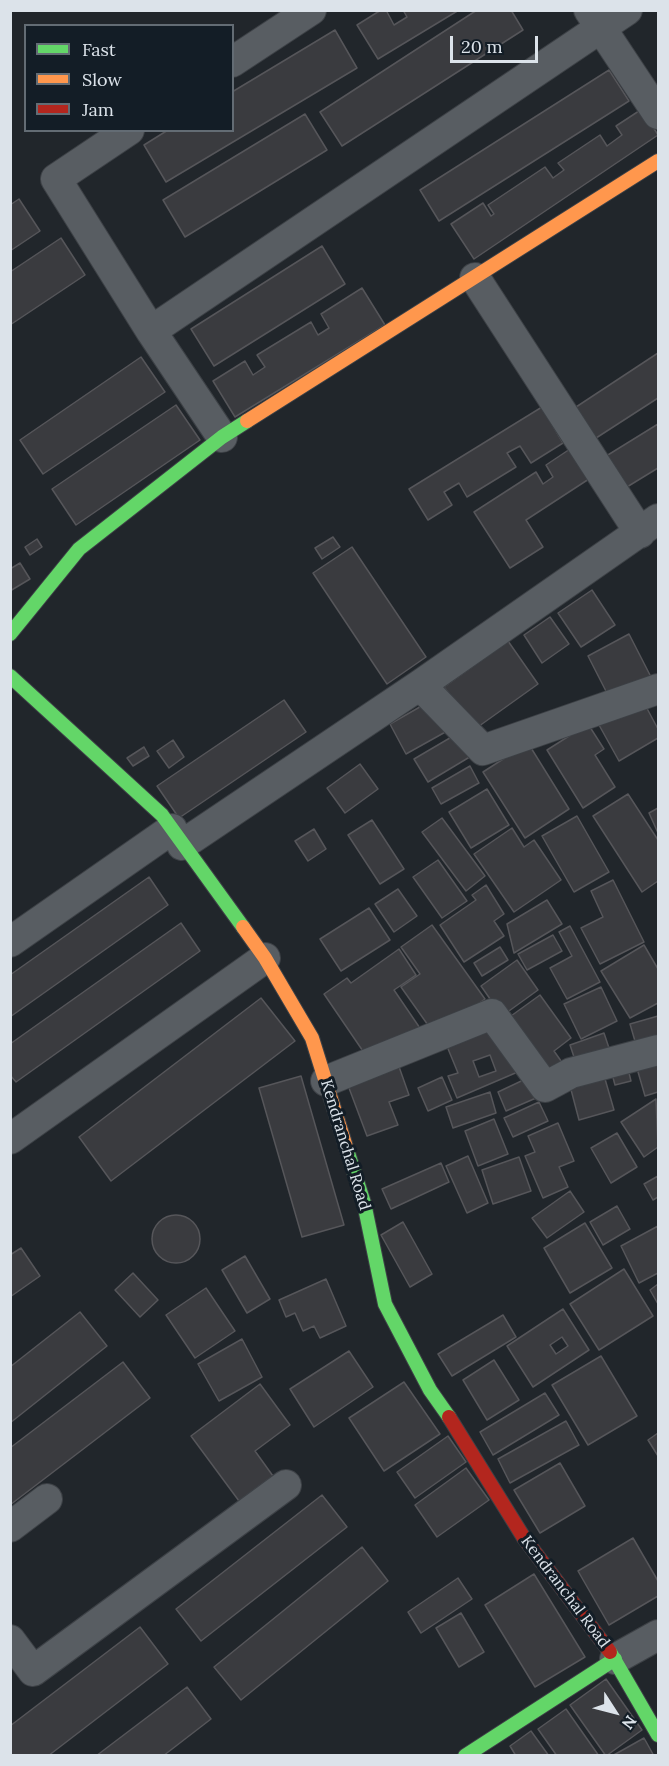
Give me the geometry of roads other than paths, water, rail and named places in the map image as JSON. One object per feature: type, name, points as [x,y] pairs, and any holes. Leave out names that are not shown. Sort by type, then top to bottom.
[{"type":"street","points":[[234,61],[311,10]]},
{"type":"street","points":[[151,331],[594,19],[627,10]]},
{"type":"street","points":[[594,19],[658,114]]},
{"type":"street","points":[[126,132],[56,179],[151,331],[222,437]]},
{"type":"street","points":[[10,634],[79,549],[222,437],[658,162]]},
{"type":"street","points":[[10,942],[420,685],[649,526],[474,278]]},
{"type":"street","name":"Kendranchal Road","points":[[10,676],[162,815],[265,958],[312,1038],[364,1203],[385,1304],[430,1390],[467,1442],[524,1538],[615,1659]]},
{"type":"street","points":[[420,685],[483,750],[658,690]]},
{"type":"street","points":[[10,1139],[265,958]]},
{"type":"street","points":[[326,1081],[492,1014],[545,1087],[571,1073],[658,1050]]},
{"type":"street","points":[[10,1640],[33,1671],[286,1485]]},
{"type":"street","points":[[10,1527],[47,1499]]},
{"type":"street","name":"Kendranchal Road","points":[[465,1755],[615,1659],[658,1635]]},
{"type":"street","points":[[615,1659],[658,1735]]}]
